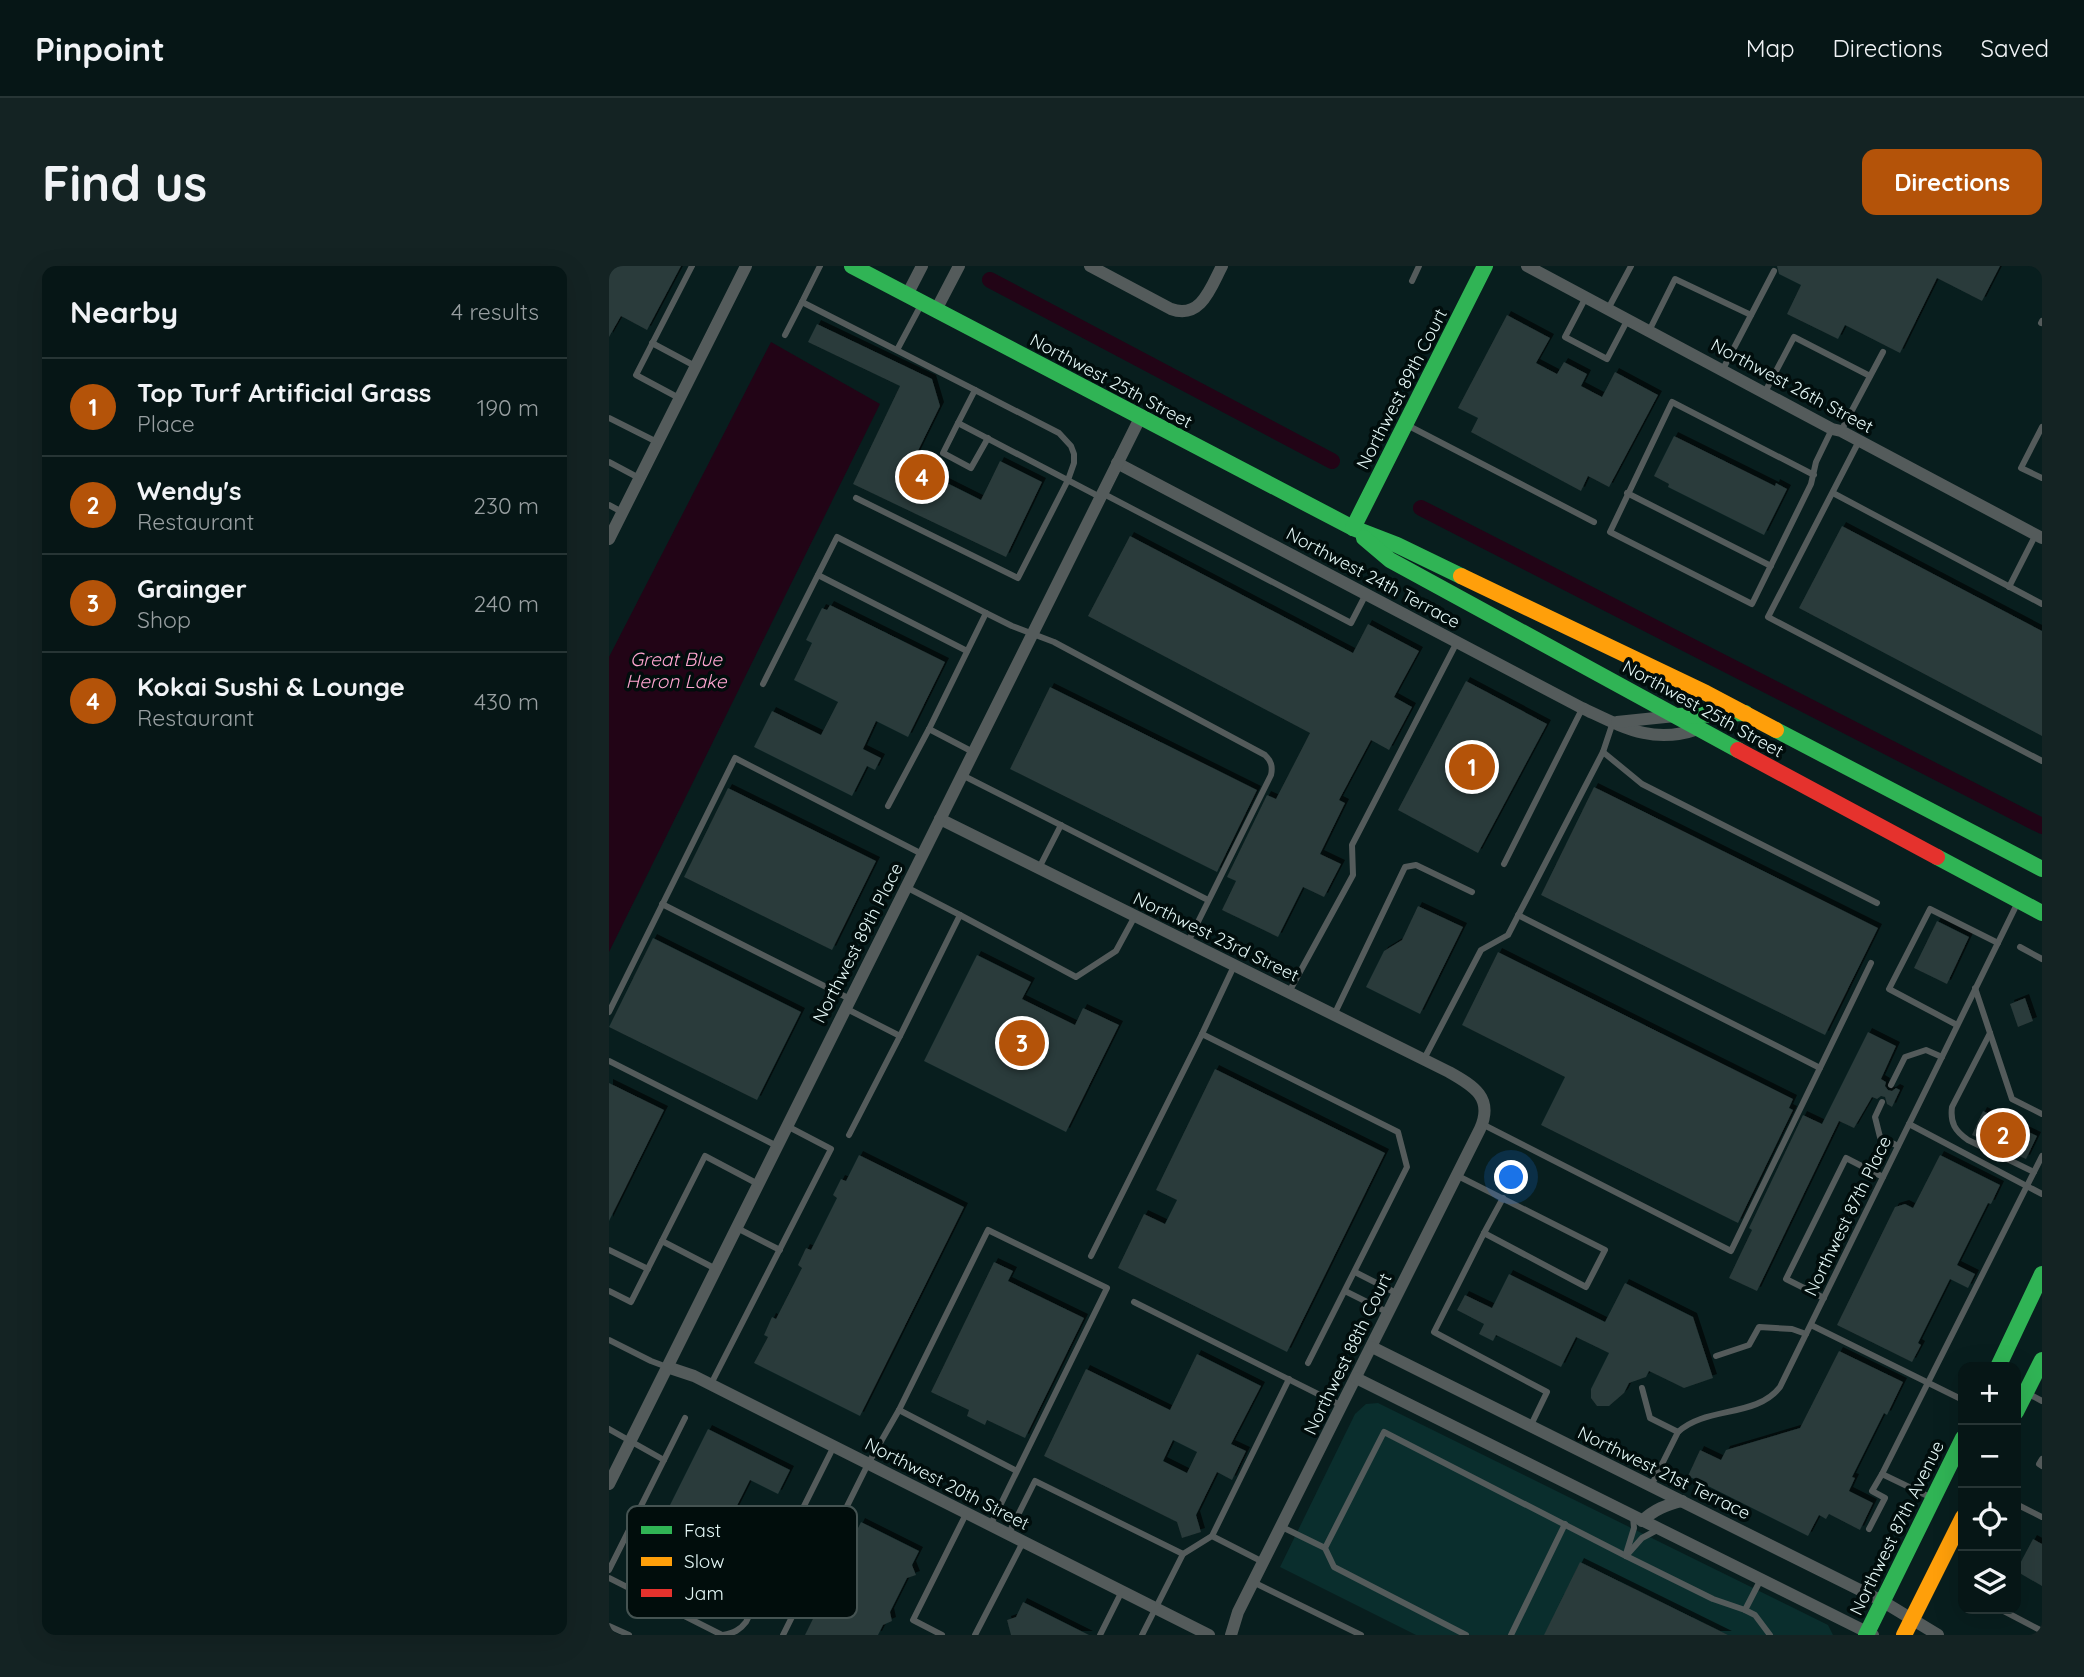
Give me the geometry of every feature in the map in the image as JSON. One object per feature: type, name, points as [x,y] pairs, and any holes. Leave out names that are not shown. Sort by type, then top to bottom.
[{"type":"main road","name":"Northwest 25th Street","points":[[852,266],[1353,528],[1397,545],[1746,713],[2039,865]]},
{"type":"main road","name":"Northwest 89th Court","points":[[1353,528],[1485,266]]},
{"type":"main road","name":"Northwest 25th Street","points":[[1353,528],[1390,560],[2042,914]]},
{"type":"main road","points":[[1676,716],[1746,713]]},
{"type":"main road","points":[[2000,1362],[2042,1274]]},
{"type":"main road","points":[[2007,1347],[2008,1362]]},
{"type":"main road","points":[[2021,1388],[2042,1360]]},
{"type":"main road","name":"Northwest 87th Avenue","points":[[1869,1634],[1882,1601],[1958,1448]]},
{"type":"main road","points":[[1904,1635],[1958,1527]]},
{"type":"street","points":[[609,539],[746,266]]},
{"type":"street","points":[[907,295],[922,266]]},
{"type":"street","points":[[929,307],[959,266]]},
{"type":"street","points":[[1090,266],[1181,312],[1202,304],[1222,266]]},
{"type":"street","name":"Northwest 26th Street","points":[[1527,266],[2039,536]]},
{"type":"street","name":"Northwest 89th Place","points":[[609,1482],[1140,418]]},
{"type":"street","name":"Northwest 24th Terrace","points":[[1117,463],[1582,708],[1633,731],[1656,736],[1682,734],[1698,729]]},
{"type":"street","name":"Northwest 24th Terrace","points":[[1613,722],[1676,716]]},
{"type":"street","name":"Northwest 23rd Street","points":[[940,819],[1424,1059],[1475,1088],[1485,1104],[1482,1125]]},
{"type":"street","name":"Northwest 88th Court","points":[[1231,1635],[1238,1612],[1482,1125]]},
{"type":"street","name":"Northwest 21st Terrace","points":[[1372,1347],[1882,1601],[1938,1635]]},
{"type":"street","name":"Northwest 20th Street","points":[[667,1367],[711,1384],[1209,1635]]},
{"type":"street","points":[[1356,1378],[1869,1634]]},
{"type":"street","points":[[1638,1518],[1661,1506],[1682,1501]]},
{"type":"lane","points":[[679,398],[636,375],[692,266]]},
{"type":"lane","points":[[785,335],[820,266]]},
{"type":"lane","points":[[1412,281],[1419,266]]},
{"type":"lane","points":[[1608,309],[1631,266]]},
{"type":"lane","points":[[1723,369],[1774,271]]},
{"type":"lane","points":[[1649,331],[1675,279],[1751,315]]},
{"type":"lane","points":[[1586,297],[1565,337],[1575,343],[1607,359],[1628,319]]},
{"type":"lane","points":[[802,302],[1059,433],[1066,438],[1073,454],[1074,463],[1068,480],[1018,578],[856,498]]},
{"type":"lane","points":[[897,351],[929,307]]},
{"type":"lane","points":[[1765,392],[1794,337],[1870,376]]},
{"type":"lane","points":[[652,343],[695,366]]},
{"type":"lane","points":[[1814,475],[1672,402],[1610,532],[1752,604],[1811,484],[1814,475],[1816,462],[1883,352]]},
{"type":"lane","points":[[975,390],[943,453],[971,468],[988,438]]},
{"type":"lane","points":[[609,418],[657,442]]},
{"type":"lane","points":[[958,423],[1351,623],[1366,594]]},
{"type":"lane","points":[[1406,424],[1594,522]]},
{"type":"lane","points":[[2042,427],[2021,468],[2042,478]]},
{"type":"lane","points":[[1859,441],[1768,617],[2042,761]]},
{"type":"lane","points":[[609,462],[639,478]]},
{"type":"lane","points":[[1833,493],[2042,604]]},
{"type":"lane","points":[[1627,494],[1771,566]]},
{"type":"lane","points":[[609,506],[622,512]]},
{"type":"lane","points":[[2009,587],[2039,536]]},
{"type":"lane","points":[[763,684],[837,537],[1012,626],[1054,642],[1265,755],[1270,760],[1271,775],[1188,942]]},
{"type":"lane","points":[[818,575],[967,651]]},
{"type":"lane","points":[[888,806],[986,613]]},
{"type":"lane","points":[[1289,992],[1353,876],[1352,845],[1457,642]]},
{"type":"lane","points":[[1504,864],[1582,708]]},
{"type":"lane","points":[[1424,1059],[1481,950],[1508,935],[1603,752],[1613,722]]},
{"type":"lane","points":[[929,729],[973,752]]},
{"type":"lane","points":[[1603,752],[1642,784],[1877,903]]},
{"type":"lane","points":[[609,1012],[735,758],[922,855]]},
{"type":"lane","points":[[962,775],[1208,900]]},
{"type":"lane","points":[[1039,868],[1061,825]]},
{"type":"lane","points":[[1334,1015],[1405,867],[1416,865],[1472,891]]},
{"type":"lane","points":[[906,887],[1076,976],[1116,951],[1135,916]]},
{"type":"lane","name":"Northwest 87th Place","points":[[1678,1432],[1693,1422],[1766,1400],[1780,1387],[2019,901]]},
{"type":"lane","points":[[662,904],[847,1004],[900,1036]]},
{"type":"lane","points":[[1957,1025],[1889,989],[1930,909],[1998,943]]},
{"type":"lane","points":[[849,1135],[960,915]]},
{"type":"lane","points":[[1518,915],[1820,1068]]},
{"type":"lane","points":[[2020,947],[2042,959]]},
{"type":"lane","points":[[1482,1125],[1731,1251],[1871,963]]},
{"type":"lane","points":[[1091,1256],[1235,965]]},
{"type":"lane","points":[[1975,988],[2012,1099],[2042,1114]]},
{"type":"lane","points":[[1990,1033],[1952,1107],[1950,1116],[1953,1126],[1968,1140],[2034,1172]]},
{"type":"lane","points":[[1202,1034],[1398,1132],[1407,1167],[1308,1363]]},
{"type":"lane","points":[[1891,1085],[1905,1057],[1926,1050],[1942,1057]]},
{"type":"lane","points":[[609,1061],[777,1146]]},
{"type":"lane","points":[[1882,1102],[1875,1116],[1879,1137],[1898,1146]]},
{"type":"lane","points":[[1909,1124],[2042,1194]]},
{"type":"lane","points":[[711,1384],[831,1149],[787,1126]]},
{"type":"lane","points":[[609,1291],[631,1302],[705,1156],[758,1184]]},
{"type":"lane","points":[[1869,1529],[1885,1498],[1872,1491],[2042,1156]]},
{"type":"lane","points":[[1824,1298],[1786,1279],[1846,1158],[1883,1177]]},
{"type":"lane","points":[[1457,1175],[1605,1250],[1586,1287],[1484,1233]]},
{"type":"lane","points":[[1503,1198],[1434,1332],[1547,1392],[1530,1426]]},
{"type":"lane","points":[[737,1228],[780,1250]]},
{"type":"lane","points":[[848,1506],[899,1410],[988,1230],[1107,1288],[990,1526]]},
{"type":"lane","points":[[662,1241],[716,1269]]},
{"type":"lane","points":[[609,1250],[648,1269]]},
{"type":"lane","points":[[1355,1272],[1398,1294]]},
{"type":"lane","points":[[1345,1290],[1389,1313]]},
{"type":"lane","points":[[1134,1302],[1342,1406]]},
{"type":"lane","points":[[1811,1325],[1958,1398]]},
{"type":"lane","points":[[1716,1356],[1749,1345],[1759,1327],[1792,1329],[1806,1334]]},
{"type":"lane","points":[[610,1343],[667,1367]]},
{"type":"lane","points":[[1142,1635],[1183,1555],[1212,1536],[1289,1379]]},
{"type":"lane","points":[[1642,1388],[1650,1418],[1678,1432],[1651,1486]]},
{"type":"lane","points":[[2021,1388],[2042,1401]]},
{"type":"lane","points":[[899,1410],[1017,1471]]},
{"type":"lane","points":[[641,1506],[685,1418]]},
{"type":"lane","points":[[609,1429],[664,1460]]},
{"type":"lane","points":[[1325,1548],[1384,1432],[1713,1599],[1755,1615],[1766,1633]]},
{"type":"lane","points":[[804,1506],[834,1446]]},
{"type":"lane","points":[[2042,1459],[2039,1464],[2042,1466]]},
{"type":"lane","points":[[1882,1474],[1933,1499]]},
{"type":"lane","points":[[1008,1535],[1035,1481],[1183,1555]]},
{"type":"lane","points":[[2021,1506],[2042,1517]]},
{"type":"lane","points":[[942,1635],[913,1620],[967,1513]]},
{"type":"lane","points":[[1626,1556],[1638,1518]]},
{"type":"lane","points":[[1511,1635],[1565,1524]]},
{"type":"lane","points":[[1282,1526],[1325,1548],[1334,1567],[1466,1635]]},
{"type":"lane","points":[[1626,1556],[1642,1538],[1659,1529]]},
{"type":"lane","points":[[609,1570],[627,1534]]},
{"type":"lane","points":[[1212,1536],[1263,1562]]},
{"type":"lane","points":[[975,1635],[1023,1542]]},
{"type":"lane","points":[[609,1578],[627,1587]]},
{"type":"lane","points":[[1745,1610],[1761,1579]]},
{"type":"lane","points":[[1253,1582],[1361,1635]]},
{"type":"lane","points":[[1100,1635],[1122,1591]]},
{"type":"lane","points":[[2010,1614],[2042,1630]]},
{"type":"lane","points":[[689,1618],[723,1635],[741,1629],[748,1618]]},
{"type":"lane","points":[[783,1635],[792,1618]]},
{"type":"lane","points":[[609,1626],[629,1635]]},
{"type":"shaded area","points":[[1378,1403],[1828,1625],[1833,1635],[1416,1635],[1280,1567],[1355,1414],[1366,1404]]},
{"type":"water","name":"Great Blue Heron Lake","points":[[771,342],[880,404],[609,952],[609,657]]},
{"type":"building","points":[[609,266],[681,266],[647,330],[621,316],[609,337]]},
{"type":"building","points":[[1777,266],[2000,266],[1982,301],[1937,278],[1900,353],[1845,325],[1838,339],[1787,314],[1801,285],[1779,274]]},
{"type":"building","points":[[1507,315],[1550,338],[1536,363],[1557,374],[1564,362],[1587,374],[1581,386],[1602,397],[1615,372],[1658,395],[1609,487],[1588,476],[1581,491],[1471,432],[1478,418],[1458,408]]},
{"type":"building","points":[[817,324],[932,379],[940,406],[911,465],[981,500],[1000,461],[1042,482],[1006,557],[853,484],[900,386],[808,342]]},
{"type":"building","points":[[1674,436],[1775,486],[1776,483],[1787,489],[1764,535],[1668,487],[1669,484],[1654,476]]},
{"type":"building","points":[[1842,526],[2042,631],[2042,736],[1799,608]]},
{"type":"building","points":[[1130,536],[1353,653],[1368,624],[1419,651],[1394,697],[1412,707],[1389,750],[1371,740],[1339,800],[1345,803],[1320,854],[1341,864],[1324,897],[1303,887],[1278,937],[1222,910],[1236,881],[1227,877],[1267,795],[1276,799],[1310,733],[1088,616]]},
{"type":"building","points":[[830,605],[945,662],[908,737],[876,721],[863,749],[881,758],[875,770],[867,766],[852,796],[754,747],[772,711],[821,735],[838,702],[794,680],[812,643],[806,640],[822,608],[827,610]]},
{"type":"building","points":[[1466,681],[1547,724],[1478,853],[1398,810]]},
{"type":"building","points":[[1050,687],[1257,790],[1217,872],[1010,769]]},
{"type":"building","points":[[1594,787],[1878,928],[1825,1035],[1541,895]]},
{"type":"building","points":[[728,788],[876,861],[832,950],[684,877]]},
{"type":"building","points":[[1418,906],[1463,927],[1420,1014],[1366,987],[1384,951],[1402,940]]},
{"type":"building","points":[[1937,921],[1969,937],[1947,984],[1914,968]]},
{"type":"building","points":[[653,938],[801,1012],[757,1100],[609,1027]]},
{"type":"building","points":[[1498,952],[1793,1099],[1789,1108],[1793,1110],[1738,1223],[1541,1125],[1565,1077],[1462,1025]]},
{"type":"building","points":[[977,955],[1031,982],[1022,999],[1075,1025],[1083,1008],[1119,1025],[1066,1132],[924,1061]]},
{"type":"building","points":[[2025,998],[2033,1021],[2018,1027],[2010,1004]]},
{"type":"building","points":[[1868,1032],[1896,1046],[1881,1079],[1886,1082],[1888,1090],[1900,1090],[1892,1107],[1887,1104],[1885,1097],[1872,1097],[1854,1128],[1839,1121],[1757,1291],[1729,1278],[1752,1230],[1749,1228],[1803,1115],[1822,1124]]},
{"type":"building","points":[[1215,1069],[1385,1153],[1287,1352],[1118,1268],[1144,1214],[1165,1224],[1177,1200],[1156,1190]]},
{"type":"building","points":[[609,1083],[664,1110],[609,1221]]},
{"type":"building","points":[[1983,1111],[2037,1136],[2026,1159],[1972,1135]]},
{"type":"building","points":[[859,1155],[964,1207],[860,1416],[754,1363],[768,1337],[764,1335],[772,1317],[776,1319],[802,1268],[798,1265],[806,1248],[811,1250],[837,1198],[833,1195],[841,1179],[846,1181]]},
{"type":"building","points":[[1940,1155],[2000,1185],[1957,1265],[1975,1274],[1968,1288],[1950,1279],[1918,1343],[1921,1345],[1912,1362],[1837,1325],[1895,1207],[1905,1204],[1913,1208]]},
{"type":"building","points":[[994,1262],[1013,1271],[1008,1281],[1084,1318],[1025,1438],[987,1420],[985,1425],[967,1416],[969,1410],[931,1392]]},
{"type":"building","points":[[1509,1274],[1605,1322],[1625,1283],[1693,1317],[1713,1378],[1684,1388],[1649,1371],[1646,1377],[1629,1383],[1624,1393],[1609,1406],[1597,1406],[1591,1398],[1591,1389],[1609,1353],[1576,1337],[1561,1367],[1496,1335],[1493,1341],[1479,1334],[1484,1324],[1457,1310],[1465,1295],[1492,1308]]},
{"type":"building","points":[[1839,1351],[1903,1382],[1852,1477],[1855,1478],[1849,1491],[1873,1503],[1860,1530],[1829,1514],[1826,1519],[1819,1515],[1808,1536],[1688,1476],[1700,1450],[1721,1460],[1726,1450],[1800,1428]]},
{"type":"building","points":[[1197,1354],[1261,1386],[1231,1444],[1246,1451],[1232,1480],[1217,1472],[1196,1515],[1201,1532],[1182,1538],[1177,1522],[1044,1456],[1086,1369],[1170,1410]],"holes":[[[1173,1440],[1197,1452],[1187,1473],[1163,1461]]]},
{"type":"building","points":[[708,1429],[790,1470],[778,1494],[750,1480],[737,1506],[670,1506]]},
{"type":"building","points":[[861,1522],[919,1551],[912,1565],[916,1575],[907,1578],[890,1612],[892,1621],[883,1625],[878,1635],[805,1635],[813,1618],[857,1618],[857,1530]]},
{"type":"building","points":[[2033,1539],[2042,1544],[2042,1586],[2021,1574],[2021,1562]]},
{"type":"building","points":[[1580,1562],[1728,1635],[1544,1635]]},
{"type":"building","points":[[1023,1602],[1089,1635],[1011,1635],[1007,1620],[1016,1617]]},
{"type":"waterway","points":[[990,280],[1332,461]]},
{"type":"waterway","points":[[1421,508],[2042,826]]},
{"type":"traffic: fast","points":[[852,266],[1353,528],[1397,545],[1461,576]]},
{"type":"traffic: fast","points":[[1353,528],[1485,266]]},
{"type":"traffic: fast","points":[[1364,538],[1390,560],[1738,750]]},
{"type":"traffic: fast","points":[[1677,716],[1745,713]]},
{"type":"traffic: fast","points":[[1776,730],[2042,869]]},
{"type":"traffic: fast","points":[[1937,857],[2042,913]]},
{"type":"traffic: fast","points":[[2000,1362],[2042,1274]]},
{"type":"traffic: fast","points":[[2021,1402],[2042,1360]]},
{"type":"traffic: fast","points":[[1866,1635],[1958,1448]]},
{"type":"traffic: slow","points":[[1461,576],[1706,693],[1776,730]]},
{"type":"traffic: slow","points":[[1904,1635],[1958,1527]]},
{"type":"traffic: jam","points":[[1738,750],[1937,857]]},
{"type":"place","name":"Kokai Sushi & Lounge","points":[[922,477]]},
{"type":"place","name":"Top Turf Artificial Grass","points":[[1472,767]]},
{"type":"place","name":"Grainger","points":[[1022,1043]]},
{"type":"place","name":"Wendy's","points":[[2003,1135]]}]
